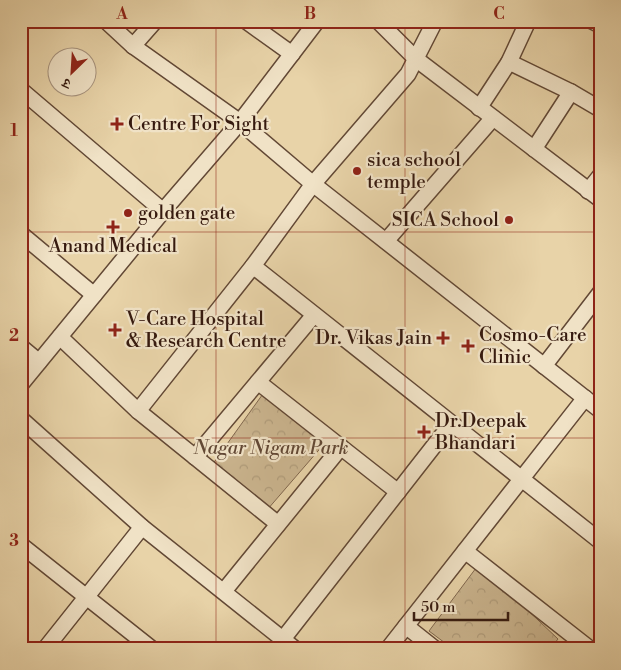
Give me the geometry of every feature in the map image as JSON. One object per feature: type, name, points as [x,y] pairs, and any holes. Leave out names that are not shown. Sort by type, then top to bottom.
[{"type":"street","points":[[106,21],[132,46],[240,122],[314,184],[600,410]]},
{"type":"street","points":[[132,46],[154,21]]},
{"type":"street","points":[[246,21],[292,54]]},
{"type":"street","points":[[21,384],[163,211],[240,122],[317,21]]},
{"type":"street","points":[[378,21],[416,59],[594,195],[600,176]]},
{"type":"street","points":[[138,411],[253,266],[314,184],[408,74],[435,21]]},
{"type":"street","points":[[479,108],[509,62],[528,21]]},
{"type":"street","points":[[592,21],[600,25]]},
{"type":"street","points":[[509,62],[600,108]]},
{"type":"street","points":[[21,90],[163,211]]},
{"type":"street","points":[[534,150],[571,92]]},
{"type":"street","points":[[386,241],[493,118]]},
{"type":"street","points":[[21,234],[94,295]]},
{"type":"street","points":[[253,266],[600,541]]},
{"type":"street","points":[[544,366],[600,293]]},
{"type":"street","points":[[195,457],[314,315]]},
{"type":"street","points":[[60,337],[138,411],[278,524]]},
{"type":"street","points":[[21,347],[39,362]]},
{"type":"street","points":[[258,382],[398,492]]},
{"type":"street","points":[[388,649],[585,398]]},
{"type":"street","points":[[21,419],[142,526],[295,649]]},
{"type":"street","points":[[283,639],[451,424]]},
{"type":"street","points":[[224,591],[341,447]]},
{"type":"street","points":[[45,649],[142,526]]},
{"type":"street","points":[[21,545],[152,649]]},
{"type":"street","points":[[465,551],[571,643],[590,649]]},
{"type":"street","points":[[406,626],[435,649]]},
{"type":"green space","name":"Nagar Nigam Park","points":[[265,391],[324,444],[267,510],[212,465]]},
{"type":"green space","points":[[479,564],[558,639],[550,649],[453,649],[429,631]]},
{"type":"place","name":"Centre For Sight","points":[[117,124]]},
{"type":"place","name":"sica school temple","points":[[357,171]]},
{"type":"place","name":"golden gate","points":[[128,213]]},
{"type":"place","name":"SICA School","points":[[509,220]]},
{"type":"place","name":"Anand Medical","points":[[113,227]]},
{"type":"place","name":"V-Care Hospital & Research Centre","points":[[115,330]]},
{"type":"place","name":"Dr. Vikas Jain","points":[[443,338]]},
{"type":"place","name":"Cosmo-Care Clinic","points":[[468,346]]},
{"type":"place","name":"Dr.Deepak Bhandari","points":[[424,432]]}]
